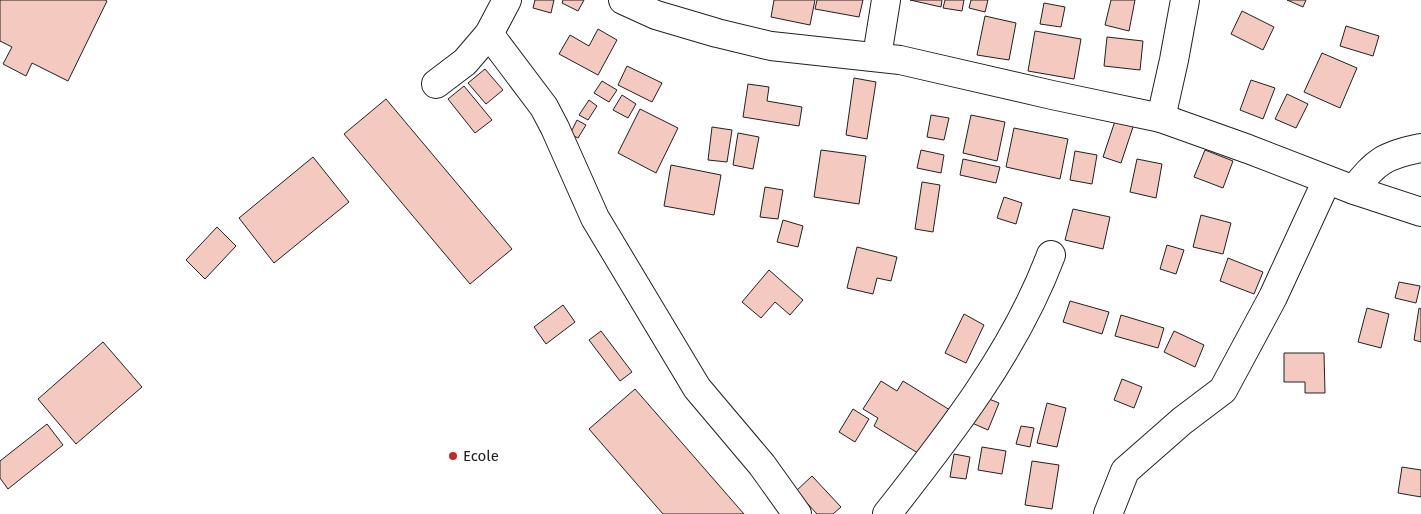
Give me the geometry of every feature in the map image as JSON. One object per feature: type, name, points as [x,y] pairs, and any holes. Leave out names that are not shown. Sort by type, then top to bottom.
[{"type":"street","points":[[436,84],[465,62],[489,34],[507,0]]},
{"type":"street","points":[[623,0],[656,15],[716,33],[771,46],[900,60],[1161,118],[1248,149],[1326,180],[1421,212]]},
{"type":"street","points":[[877,56],[886,0]]},
{"type":"street","points":[[1161,118],[1185,0]]},
{"type":"street","points":[[489,34],[544,107],[595,218],[697,388],[762,465],[797,514]]},
{"type":"street","points":[[1354,190],[1366,174],[1383,160],[1399,152],[1421,148]]},
{"type":"street","points":[[1108,514],[1125,471],[1223,390],[1273,297],[1326,180]]},
{"type":"street","points":[[887,514],[946,440],[1007,347],[1044,275],[1052,254]]},
{"type":"building","points":[[0,0],[107,1],[68,81],[32,63],[26,76],[3,64],[12,47],[0,41]]},
{"type":"building","points":[[535,0],[554,0],[551,13],[533,8]]},
{"type":"building","points":[[563,0],[584,0],[578,11],[562,3]]},
{"type":"building","points":[[774,0],[815,0],[810,25],[771,17]]},
{"type":"building","points":[[817,0],[863,0],[859,17],[815,9]]},
{"type":"building","points":[[910,0],[942,0],[941,7]]},
{"type":"building","points":[[945,0],[964,0],[962,11],[943,8]]},
{"type":"building","points":[[971,0],[988,0],[985,12],[969,8]]},
{"type":"building","points":[[1111,0],[1135,0],[1129,31],[1105,25]]},
{"type":"building","points":[[1287,0],[1306,0],[1303,7]]},
{"type":"building","points":[[1044,3],[1065,7],[1061,27],[1040,24]]},
{"type":"building","points":[[1242,11],[1274,27],[1263,50],[1231,34]]},
{"type":"building","points":[[985,16],[1016,23],[1009,60],[977,55]]},
{"type":"building","points":[[1346,26],[1379,36],[1373,56],[1340,46]]},
{"type":"building","points":[[598,29],[617,40],[598,75],[559,54],[570,35],[589,46]]},
{"type":"building","points":[[1035,31],[1081,39],[1074,79],[1028,71]]},
{"type":"building","points":[[1107,37],[1143,41],[1140,70],[1104,66]]},
{"type":"building","points":[[1322,53],[1357,68],[1340,108],[1304,92]]},
{"type":"building","points":[[627,66],[662,83],[652,102],[618,85]]},
{"type":"building","points":[[485,69],[503,90],[486,104],[468,83]]},
{"type":"building","points":[[854,78],[876,82],[867,139],[846,135]]},
{"type":"building","points":[[1251,80],[1275,88],[1263,119],[1240,110]]},
{"type":"building","points":[[602,81],[617,90],[609,102],[594,93]]},
{"type":"building","points":[[748,84],[769,87],[767,101],[802,107],[799,126],[743,117]]},
{"type":"building","points":[[464,86],[492,120],[475,133],[448,99]]},
{"type":"building","points":[[1287,94],[1308,104],[1296,128],[1275,119]]},
{"type":"building","points":[[622,95],[636,104],[628,118],[613,110]]},
{"type":"building","points":[[386,99],[512,249],[470,284],[344,134]]},
{"type":"building","points":[[589,100],[597,106],[588,120],[579,115]]},
{"type":"building","points":[[640,109],[678,128],[656,173],[618,153]]},
{"type":"building","points":[[931,115],[949,118],[944,140],[927,137]]},
{"type":"building","points":[[971,115],[1005,122],[997,161],[963,153]]},
{"type":"building","points":[[1116,118],[1134,124],[1121,163],[1103,157]]},
{"type":"building","points":[[577,120],[586,125],[578,138],[570,134]]},
{"type":"building","points":[[712,127],[732,130],[727,162],[708,160]]},
{"type":"building","points":[[1014,128],[1068,139],[1060,179],[1006,167]]},
{"type":"building","points":[[738,133],[759,137],[753,169],[733,165]]},
{"type":"building","points":[[821,150],[866,156],[859,204],[814,197]]},
{"type":"building","points":[[921,150],[944,155],[941,173],[917,168]]},
{"type":"building","points":[[1205,150],[1233,161],[1223,188],[1194,177]]},
{"type":"building","points":[[1075,151],[1097,155],[1092,184],[1070,180]]},
{"type":"building","points":[[313,157],[349,202],[274,263],[239,218]]},
{"type":"building","points":[[963,159],[1000,167],[996,183],[960,175]]},
{"type":"building","points":[[1137,159],[1162,164],[1156,198],[1130,192]]},
{"type":"building","points":[[671,165],[721,175],[714,215],[664,206]]},
{"type":"building","points":[[922,182],[940,185],[933,232],[915,229]]},
{"type":"building","points":[[765,187],[783,190],[778,219],[760,217]]},
{"type":"building","points":[[1004,197],[1022,203],[1016,224],[997,218]]},
{"type":"building","points":[[1073,209],[1110,217],[1103,249],[1065,240]]},
{"type":"building","points":[[1201,215],[1231,223],[1223,254],[1193,247]]},
{"type":"building","points":[[783,220],[803,226],[798,247],[777,242]]},
{"type":"building","points":[[217,227],[236,246],[205,279],[186,260]]},
{"type":"building","points":[[1167,245],[1184,250],[1176,274],[1160,269]]},
{"type":"building","points":[[857,247],[897,257],[891,281],[877,278],[873,294],[847,288]]},
{"type":"building","points":[[1228,258],[1263,272],[1254,294],[1220,281]]},
{"type":"building","points":[[769,270],[803,300],[790,315],[775,302],[761,318],[742,302]]},
{"type":"building","points":[[1399,282],[1420,286],[1416,303],[1395,298]]},
{"type":"building","points":[[1070,301],[1109,312],[1102,334],[1063,322]]},
{"type":"building","points":[[563,305],[575,322],[546,344],[534,327]]},
{"type":"building","points":[[1367,308],[1389,314],[1381,348],[1358,342]]},
{"type":"building","points":[[1419,308],[1421,309],[1421,342],[1414,340]]},
{"type":"building","points":[[964,314],[984,325],[966,363],[945,353]]},
{"type":"building","points":[[1121,315],[1164,328],[1158,348],[1115,336]]},
{"type":"building","points":[[601,331],[632,372],[620,381],[589,340]]},
{"type":"building","points":[[1174,331],[1204,345],[1195,367],[1164,352]]},
{"type":"building","points":[[103,342],[142,387],[76,444],[38,399]]},
{"type":"building","points":[[1284,353],[1324,353],[1325,393],[1305,393],[1305,382],[1284,382]]},
{"type":"building","points":[[1122,379],[1142,387],[1134,408],[1114,400]]},
{"type":"building","points":[[881,381],[897,391],[903,381],[950,410],[921,455],[874,426],[878,418],[863,409]]},
{"type":"building","points":[[635,389],[744,514],[663,514],[589,429]]},
{"type":"building","points":[[984,397],[999,403],[988,430],[972,423]]},
{"type":"building","points":[[1047,403],[1066,408],[1057,447],[1037,443]]},
{"type":"building","points":[[853,409],[869,419],[855,442],[839,432]]},
{"type":"building","points":[[47,424],[63,445],[8,489],[0,478],[0,461]]},
{"type":"building","points":[[1021,426],[1034,428],[1030,447],[1016,444]]},
{"type":"building","points":[[982,447],[1006,451],[1002,474],[978,470]]},
{"type":"building","points":[[954,454],[970,457],[966,479],[950,477]]},
{"type":"building","points":[[1032,461],[1059,465],[1052,509],[1025,505]]},
{"type":"building","points":[[1402,467],[1421,470],[1421,497],[1398,493]]},
{"type":"building","points":[[812,476],[841,507],[833,514],[817,514],[796,491]]},
{"type":"place","name":"Ecole","points":[[453,456]]}]
